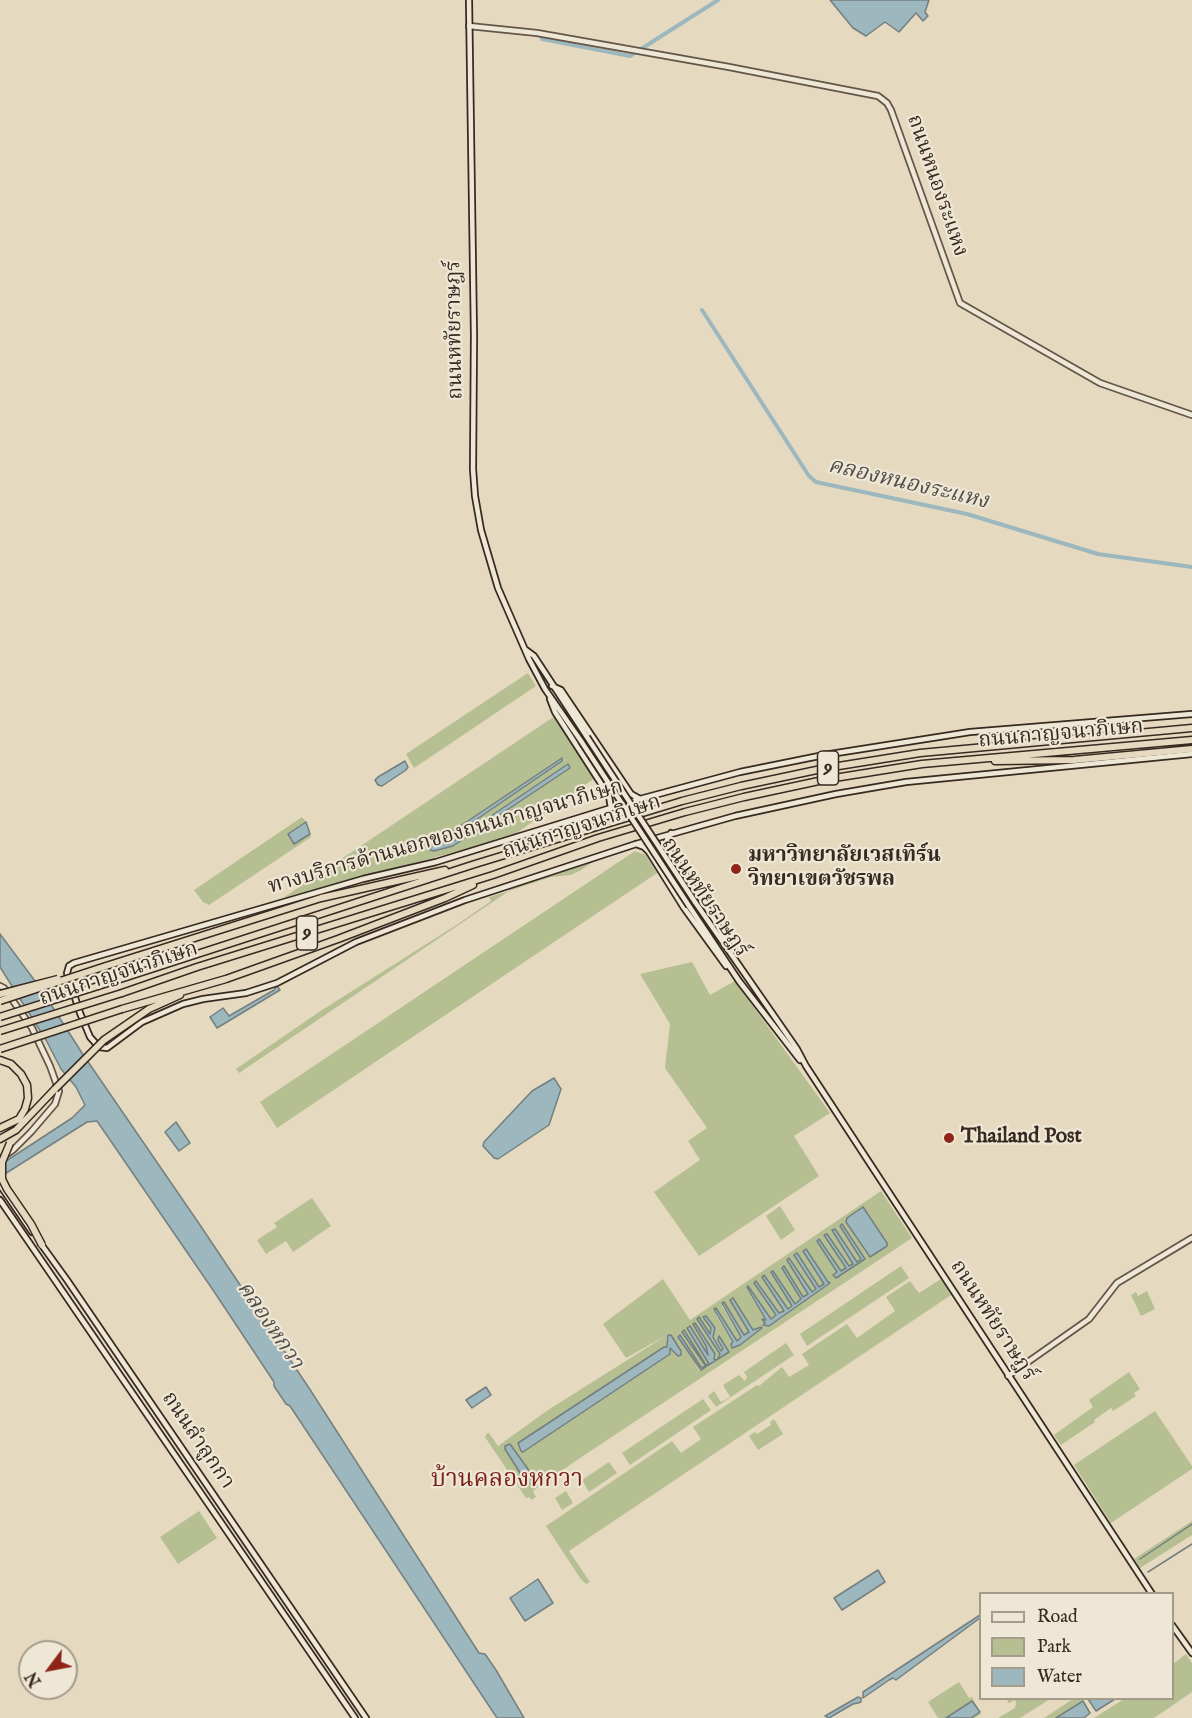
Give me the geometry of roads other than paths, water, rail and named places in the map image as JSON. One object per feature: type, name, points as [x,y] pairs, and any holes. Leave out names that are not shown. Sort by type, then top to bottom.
[{"type":"highway","name":"ถนนกาญจนาภิเษก","points":[[0,1017],[475,864],[682,801],[776,778],[920,753],[1192,728]]},
{"type":"highway","name":"ถนนกาญจนาภิเษก","points":[[0,1031],[493,875],[598,838],[744,797],[878,770],[974,759],[1192,740]]},
{"type":"highway","points":[[1164,743],[1192,748]]},
{"type":"highway","points":[[974,759],[1042,762],[1192,748]]},
{"type":"highway","points":[[0,994],[106,966],[321,898],[475,864]]},
{"type":"highway","points":[[0,1139],[12,1133],[33,1114],[104,1040],[149,1010],[192,990],[349,935],[445,898],[493,875]]},
{"type":"highway","points":[[0,1001],[70,976]]},
{"type":"highway","points":[[0,1049],[170,994],[192,990]]},
{"type":"highway","points":[[0,1060],[11,1064],[21,1074],[27,1085],[28,1098],[19,1119],[0,1128]]},
{"type":"highway","points":[[33,1114],[10,1143],[3,1158],[2,1179],[42,1245]]},
{"type":"main road","name":"ถนนหทัยราษฎร์","points":[[469,0],[474,336],[473,481],[481,530],[498,588],[545,689],[740,981],[792,1052],[806,1066]]},
{"type":"main road","name":"ถนนหนองระแหง","points":[[469,26],[537,33],[634,50],[872,94],[883,99],[894,116],[960,303],[1100,383],[1192,415]]},
{"type":"main road","name":"ถนนหทัยราษฎร์","points":[[526,650],[534,656],[695,902],[796,1049],[1151,1592]]},
{"type":"main road","points":[[552,686],[561,690],[631,794],[640,799]]},
{"type":"main road","points":[[545,689],[555,712],[606,790],[611,808]]},
{"type":"main road","name":"ทางบริการด้านนอกของถนนกาญจนาภิเษก","points":[[636,844],[421,916],[356,942],[278,983],[246,993],[183,1004],[142,1022],[107,1048],[99,1047],[94,1043],[80,1013],[67,973],[69,966],[342,885],[436,862],[640,799],[740,772],[817,756],[970,732],[1192,714]]},
{"type":"main road","points":[[636,844],[766,808],[906,782],[1192,754]]},
{"type":"main road","points":[[606,790],[618,788],[621,780]]},
{"type":"main road","points":[[671,833],[667,840],[670,852],[714,919],[747,977]]},
{"type":"main road","points":[[636,844],[649,852],[716,955],[740,981]]},
{"type":"main road","points":[[0,986],[4,988],[32,1028],[59,1091],[55,1104],[23,1141],[1,1158]]},
{"type":"main road","name":"ถนนลำลูกกา","points":[[0,1185],[68,1280],[366,1718]]},
{"type":"main road","name":"ถนนลำลูกกา","points":[[1,1201],[355,1718]]},
{"type":"main road","points":[[1008,1376],[1089,1319],[1117,1282],[1192,1238]]},
{"type":"main road","points":[[1174,1626],[1192,1653]]},
{"type":"water","points":[[830,0],[929,0],[925,12],[928,16],[923,21],[916,13],[899,32],[885,22],[866,36],[853,28]]},
{"type":"water","points":[[562,758],[562,761],[445,841],[448,844],[451,843],[568,764],[570,768],[453,846],[430,850],[432,845]]},
{"type":"water","points":[[405,761],[408,767],[406,770],[382,786],[378,785],[375,780],[378,777]]},
{"type":"water","points":[[306,822],[310,834],[294,844],[288,834]]},
{"type":"water","points":[[0,934],[41,989],[309,1388],[479,1653],[485,1654],[496,1670],[524,1718],[497,1718],[290,1406],[286,1404],[274,1386],[274,1382],[213,1290],[97,1121],[87,1122],[0,1177],[0,1165],[72,1118],[85,1105],[0,967]]},
{"type":"water","points":[[277,986],[280,990],[217,1028],[210,1017],[223,1008],[229,1016],[274,990]]},
{"type":"water","points":[[554,1078],[561,1089],[549,1125],[498,1159],[494,1158],[483,1146],[484,1142],[532,1091]]},
{"type":"water","points":[[176,1122],[190,1143],[179,1151],[165,1132]]},
{"type":"water","points":[[863,1207],[887,1243],[887,1246],[870,1257],[846,1222],[847,1218]]},
{"type":"water","points":[[842,1224],[865,1259],[836,1278],[833,1275],[837,1272],[817,1241],[819,1239],[841,1271],[846,1268],[824,1235],[827,1234],[849,1266],[853,1264],[832,1230],[835,1229],[857,1262],[861,1259],[840,1226]]},
{"type":"water","points":[[806,1249],[830,1283],[769,1326],[763,1325],[765,1323],[762,1319],[766,1320],[748,1286],[771,1319],[776,1315],[754,1283],[756,1281],[779,1313],[784,1311],[762,1277],[764,1275],[788,1309],[792,1306],[771,1272],[773,1271],[795,1304],[801,1299],[782,1268],[784,1266],[803,1297],[808,1294],[787,1260],[789,1258],[812,1292],[816,1289],[794,1255],[797,1253],[819,1287],[824,1284],[803,1251]]},
{"type":"water","points":[[733,1298],[753,1330],[762,1328],[740,1345],[732,1348],[733,1342],[714,1309],[716,1308],[737,1341],[741,1337],[722,1303],[724,1302],[744,1335],[749,1332],[730,1300]]},
{"type":"water","points":[[706,1316],[715,1328],[713,1337],[721,1351],[723,1349],[718,1340],[719,1336],[729,1352],[717,1360],[720,1354],[697,1319],[699,1317],[710,1334],[711,1328],[703,1317]]},
{"type":"water","points":[[695,1323],[715,1354],[714,1359],[717,1360],[701,1370],[678,1337],[680,1335],[701,1367],[704,1367],[705,1365],[682,1332],[684,1330],[706,1365],[709,1364],[687,1328],[690,1326],[708,1355],[706,1346],[693,1324]]},
{"type":"water","points":[[668,1335],[671,1335],[681,1355],[678,1356],[670,1348],[670,1354],[523,1452],[521,1451],[518,1443],[667,1347]]},
{"type":"water","points":[[486,1387],[491,1395],[472,1408],[466,1400]]},
{"type":"water","points":[[510,1444],[528,1469],[532,1483],[527,1484],[505,1449],[505,1446]]},
{"type":"water","points":[[878,1570],[885,1582],[842,1610],[834,1598]]},
{"type":"water","points":[[538,1579],[553,1603],[525,1621],[510,1598]]},
{"type":"water","points":[[979,1616],[979,1619],[896,1680],[893,1678],[889,1680],[863,1698],[863,1692]]},
{"type":"water","points":[[858,1697],[861,1698],[861,1702],[829,1718],[825,1716]]},
{"type":"water","points":[[1089,1700],[1113,1700],[1096,1711]]},
{"type":"water","points":[[972,1701],[980,1712],[971,1718],[946,1718]]},
{"type":"water","points":[[1083,1701],[1090,1713],[1084,1718],[1056,1718]]},
{"type":"waterway","points":[[542,39],[630,56],[718,0]]},
{"type":"waterway","name":"คลองหนองระแหง","points":[[702,310],[809,476],[816,482],[967,514],[1098,554],[1192,567]]},
{"type":"waterway","points":[[1140,1559],[1192,1524]]},
{"type":"waterway","points":[[1148,1572],[1192,1544]]},
{"type":"place","name":"มหาวิทยาลัยเวสเทิร์น วิทยาเขตวัชรพล","points":[[736,869]]},
{"type":"place","name":"Thailand Post","points":[[949,1138]]},
{"type":"district","name":"บ้านคลองหกวา","points":[[507,1481]]},
{"type":"water label","name":"คลองหกวา","points":[[269,1326]]}]
